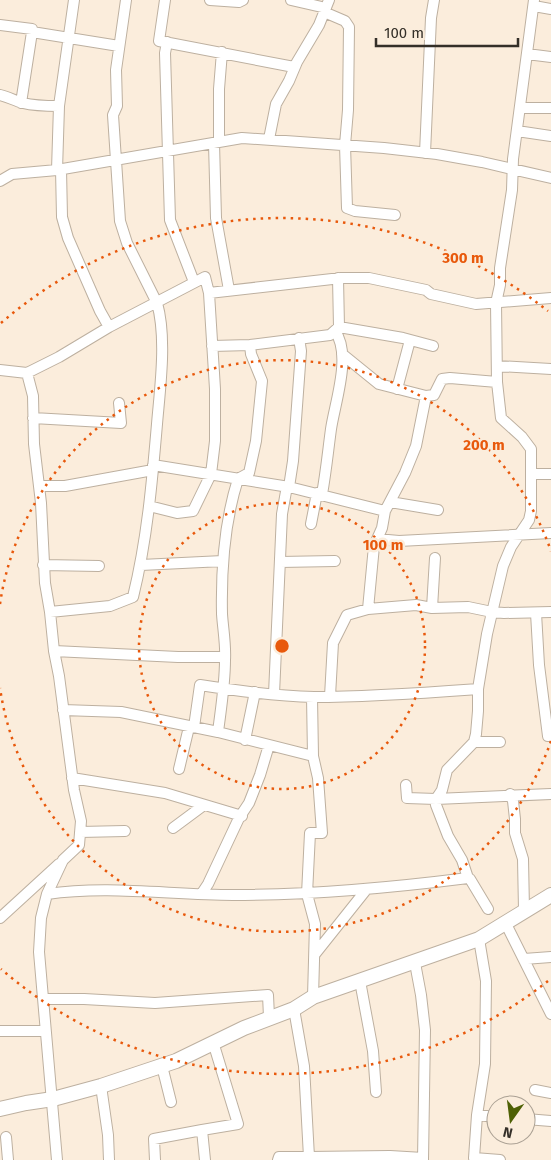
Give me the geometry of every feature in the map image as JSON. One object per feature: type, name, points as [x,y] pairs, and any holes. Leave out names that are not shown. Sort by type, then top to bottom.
[{"type":"street","points":[[74,0],[60,106],[59,170],[62,217],[68,238],[109,327]]},
{"type":"street","points":[[50,612],[110,606],[132,597],[141,565],[149,506],[161,373],[161,332],[160,313],[127,243],[120,221],[113,115],[117,106],[116,70],[126,0]]},
{"type":"street","points":[[164,0],[159,40],[294,67]]},
{"type":"street","points":[[210,0],[239,2],[243,0]]},
{"type":"street","points":[[291,0],[326,7],[345,21],[349,27],[348,110],[345,145],[347,208],[355,211],[395,215]]},
{"type":"street","points":[[425,153],[431,18],[434,0]]},
{"type":"street","points":[[488,909],[468,878],[462,860],[448,836],[436,805],[436,800],[442,790],[447,770],[474,742],[478,711],[478,689],[487,634],[503,566],[510,547],[529,520],[532,449],[502,418],[497,382],[496,303],[500,285],[500,268],[512,190],[512,170],[534,3],[551,9]]},
{"type":"street","points":[[269,139],[276,104],[289,81],[294,67],[319,24],[326,7]]},
{"type":"street","points":[[0,25],[32,29],[32,32],[119,46]]},
{"type":"street","points":[[21,103],[32,32]]},
{"type":"street","points":[[167,42],[165,53],[170,220],[194,282]]},
{"type":"street","points":[[222,52],[217,142],[216,218],[229,290]]},
{"type":"street","points":[[527,54],[551,57]]},
{"type":"street","points":[[0,95],[14,98],[21,103],[60,106]]},
{"type":"street","points":[[520,108],[551,108]]},
{"type":"street","points":[[517,131],[551,136]]},
{"type":"street","points":[[0,181],[12,174],[59,170],[242,138],[425,153],[482,162],[551,178]]},
{"type":"street","points":[[0,370],[27,373],[59,357],[109,327],[205,277],[209,293],[212,346],[215,441],[212,474],[193,511],[177,513],[149,506]]},
{"type":"street","points":[[311,524],[320,494],[340,384],[342,354],[337,329],[338,278]]},
{"type":"street","points":[[209,293],[338,278],[369,278],[426,290],[431,294],[476,304],[551,298]]},
{"type":"street","points":[[212,346],[250,345],[330,335],[337,329],[358,330],[433,346]]},
{"type":"street","points":[[274,694],[282,514],[294,448],[301,351],[299,338]]},
{"type":"street","points":[[397,388],[410,340]]},
{"type":"street","points":[[218,732],[226,657],[222,615],[222,561],[229,512],[238,479],[250,473],[259,416],[262,381],[251,354],[250,345]]},
{"type":"street","points":[[342,354],[379,384],[426,396],[434,395],[442,379],[497,382]]},
{"type":"street","points":[[497,366],[551,369]]},
{"type":"street","points":[[0,918],[79,845],[81,821],[72,778],[43,565],[41,503],[35,452],[33,396],[27,373]]},
{"type":"street","points":[[368,609],[374,546],[382,528],[385,511],[416,446],[426,396]]},
{"type":"street","points":[[33,418],[121,423],[119,403]]},
{"type":"street","points":[[39,486],[65,486],[153,468],[212,474],[288,487],[385,511]]},
{"type":"street","points":[[532,474],[551,474]]},
{"type":"street","points":[[390,502],[438,510]]},
{"type":"street","points":[[378,539],[399,541],[551,533]]},
{"type":"street","points":[[432,608],[435,558]]},
{"type":"street","points":[[141,565],[222,561]]},
{"type":"street","points":[[280,562],[335,561]]},
{"type":"street","points":[[43,565],[99,566]]},
{"type":"street","points":[[330,696],[333,643],[347,615],[368,609],[416,605],[432,608],[468,607],[492,612],[551,612]]},
{"type":"street","points":[[536,613],[546,675],[548,736],[551,736]]},
{"type":"street","points":[[54,651],[178,657],[226,657]]},
{"type":"street","points":[[179,769],[192,727],[200,685],[312,697],[478,689]]},
{"type":"street","points":[[245,740],[255,692]]},
{"type":"street","points":[[312,697],[313,756],[318,778],[322,832],[310,833],[307,894],[315,924],[313,997]]},
{"type":"street","points":[[63,710],[121,712],[218,732],[313,756]]},
{"type":"street","points":[[474,742],[500,742]]},
{"type":"street","points":[[202,893],[239,818],[242,816],[260,775],[269,745]]},
{"type":"street","points":[[72,778],[165,793],[242,816]]},
{"type":"street","points":[[406,785],[407,798],[436,800],[510,794],[551,794]]},
{"type":"street","points":[[510,794],[516,819],[515,833],[522,859],[524,910]]},
{"type":"street","points":[[173,828],[204,804]]},
{"type":"street","points":[[80,832],[125,831]]},
{"type":"street","points":[[57,1160],[39,952],[41,918],[47,894],[64,860]]},
{"type":"street","points":[[47,894],[72,890],[231,895],[307,894],[366,890],[468,878]]},
{"type":"street","points":[[314,954],[366,890]]},
{"type":"street","points":[[0,1109],[53,1099],[176,1062],[212,1042],[269,1017],[294,1009],[313,997],[479,939],[551,894]]},
{"type":"street","points":[[505,922],[524,959],[546,990],[551,1014]]},
{"type":"street","points":[[479,939],[486,981],[485,1064],[477,1115],[474,1158],[500,1160]]},
{"type":"street","points":[[524,959],[551,957]]},
{"type":"street","points":[[278,1160],[278,1157],[390,1156],[423,1159],[425,1030],[422,995],[414,962]]},
{"type":"street","points":[[360,981],[373,1051],[376,1092]]},
{"type":"street","points":[[43,999],[155,1003],[268,995],[269,1017]]},
{"type":"street","points":[[294,1009],[304,1066],[309,1157]]},
{"type":"street","points":[[0,1031],[45,1030]]},
{"type":"street","points":[[155,1160],[154,1139],[238,1124],[212,1042]]},
{"type":"street","points":[[162,1066],[171,1102]]},
{"type":"street","points":[[101,1086],[108,1135],[109,1160]]},
{"type":"street","points":[[535,1090],[551,1093]]},
{"type":"street","points":[[477,1115],[486,1116]]},
{"type":"street","points":[[536,1120],[551,1121]]},
{"type":"street","points":[[202,1130],[205,1160]]},
{"type":"street","points":[[6,1137],[8,1160]]}]
